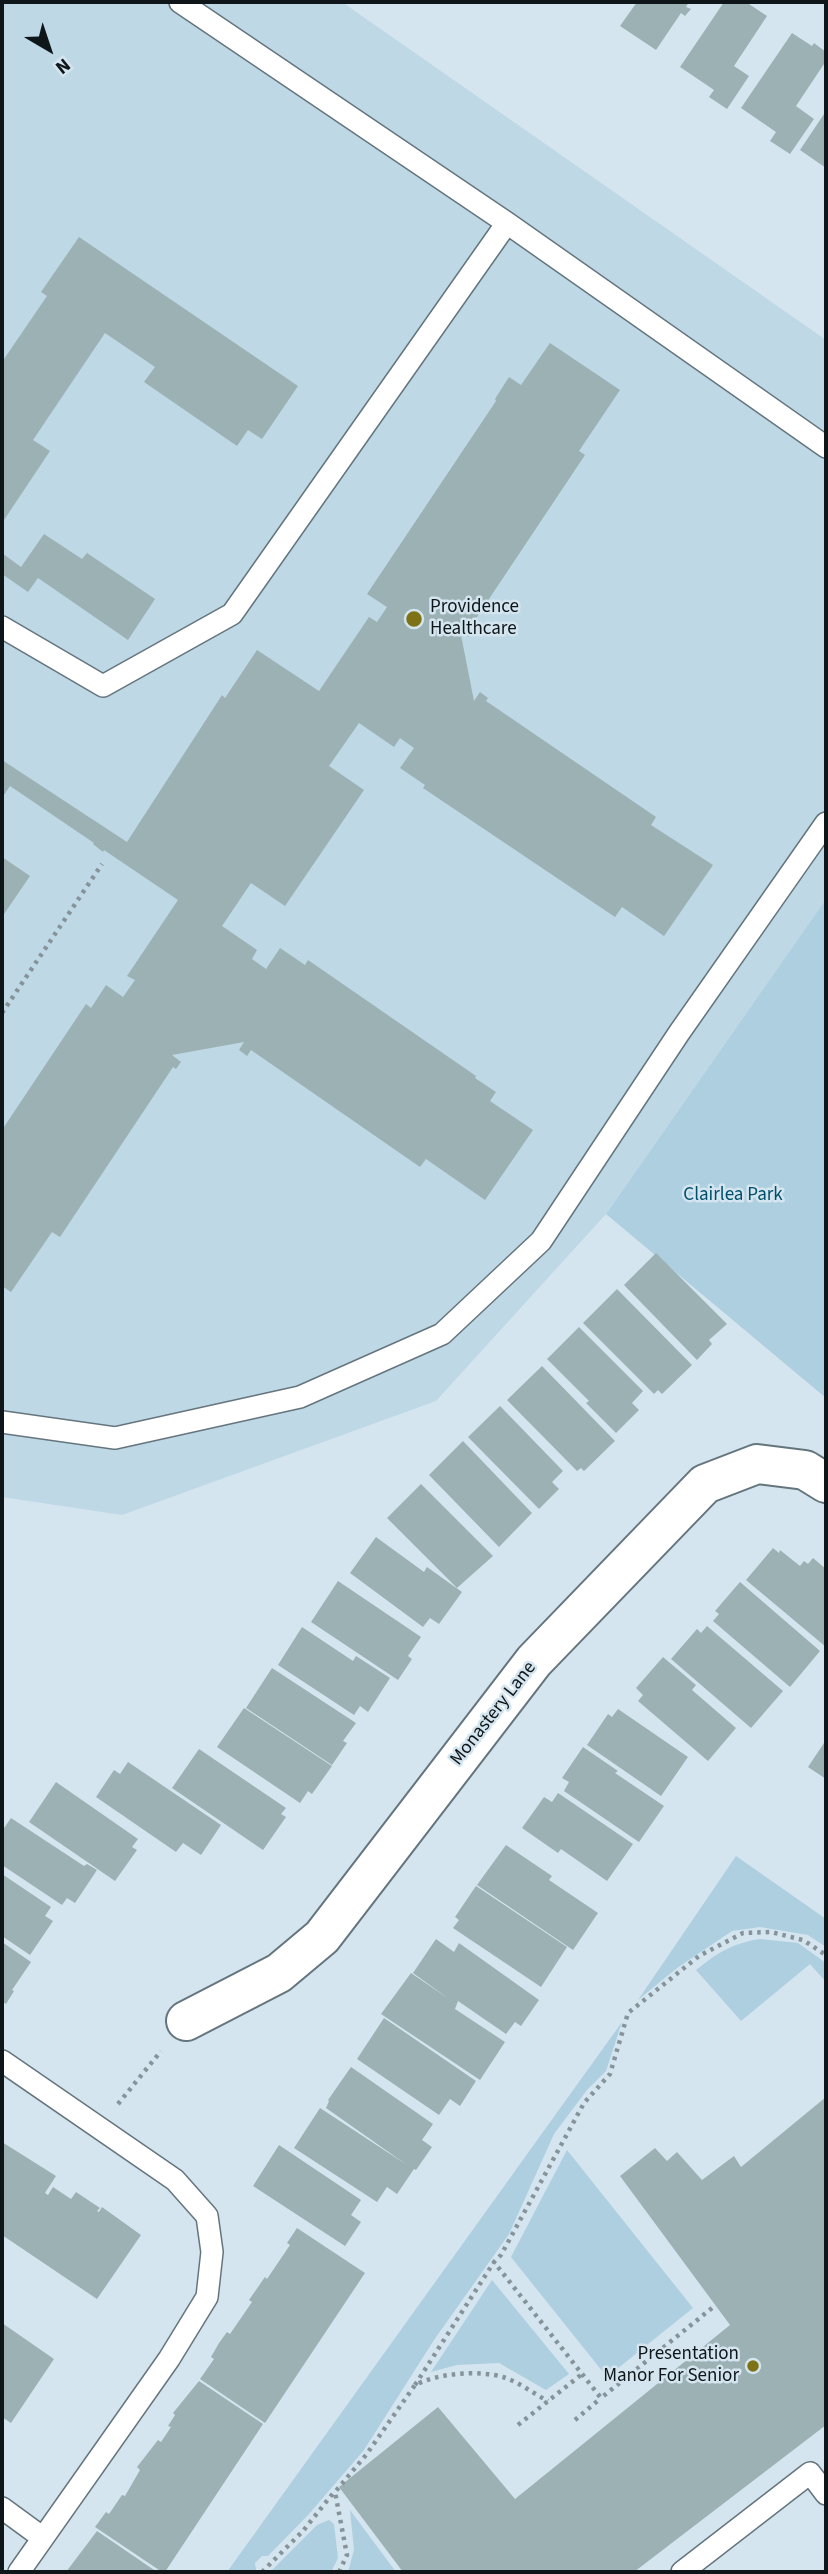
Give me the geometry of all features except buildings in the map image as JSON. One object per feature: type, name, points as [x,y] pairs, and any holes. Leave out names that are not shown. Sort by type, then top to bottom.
[{"type":"street","name":"Monastery Lane","points":[[187,2021],[279,1973],[322,1937],[534,1661],[705,1485],[757,1464],[805,1470],[826,1483]]},
{"type":"lane","points":[[180,2],[507,223],[826,447]]},
{"type":"lane","points":[[2,627],[103,686],[232,614],[507,223]]},
{"type":"lane","points":[[2,1422],[115,1438],[300,1397],[442,1334],[541,1241],[679,1033],[826,823]]},
{"type":"lane","points":[[2,2061],[175,2179],[207,2216],[212,2252],[207,2297],[169,2359],[19,2572]]},
{"type":"lane","points":[[682,2572],[810,2473],[826,2494]]},
{"type":"lane","points":[[2,2508],[43,2538]]},
{"type":"path","points":[[2,1013],[102,864]]},
{"type":"path","points":[[262,2572],[303,2531],[366,2455],[501,2255],[584,2103],[610,2074],[628,2014],[699,1956],[743,1933],[771,1932],[803,1940],[826,1955]]},
{"type":"path","points":[[94,2123],[114,2109],[187,2021]]},
{"type":"path","points":[[494,2262],[601,2398]]},
{"type":"path","points":[[575,2420],[712,2308]]},
{"type":"path","points":[[415,2385],[427,2379],[463,2373],[503,2377],[548,2401]]},
{"type":"path","points":[[518,2425],[582,2374]]},
{"type":"path","points":[[335,2492],[347,2554],[339,2572]]},
{"type":"shaded area","name":"Providence Healthcare","points":[[2,2],[342,2],[826,340],[826,899],[606,1214],[436,1401],[122,1515],[2,1497]]},
{"type":"green space","name":"Clairlea Park","points":[[826,899],[826,1398],[606,1214]]},
{"type":"green space","points":[[736,1856],[826,1919],[826,1947],[808,1935],[760,1927],[732,1931],[677,1968],[638,2000]]},
{"type":"green space","points":[[760,1939],[798,1943],[826,1963],[826,1982],[810,1964],[741,2021],[696,1970],[726,1950]]},
{"type":"green space","points":[[622,2022],[606,2071],[587,2090],[554,2134],[509,2234],[434,2340],[364,2450],[309,2514],[268,2556],[262,2556],[255,2563],[254,2572],[227,2572]]},
{"type":"green space","points":[[567,2150],[693,2308],[607,2377],[511,2257]]},
{"type":"green space","points":[[492,2280],[569,2374],[546,2390],[499,2363],[457,2365],[431,2372]]},
{"type":"green space","points":[[350,2510],[396,2572],[348,2572],[354,2550]]},
{"type":"green space","points":[[329,2520],[334,2524],[338,2558],[331,2572],[270,2572],[317,2525]]},
{"type":"place","name":"Providence Healthcare","points":[[414,619]]},
{"type":"place","name":"Presentation Manor For Senior","points":[[753,2366]]}]
